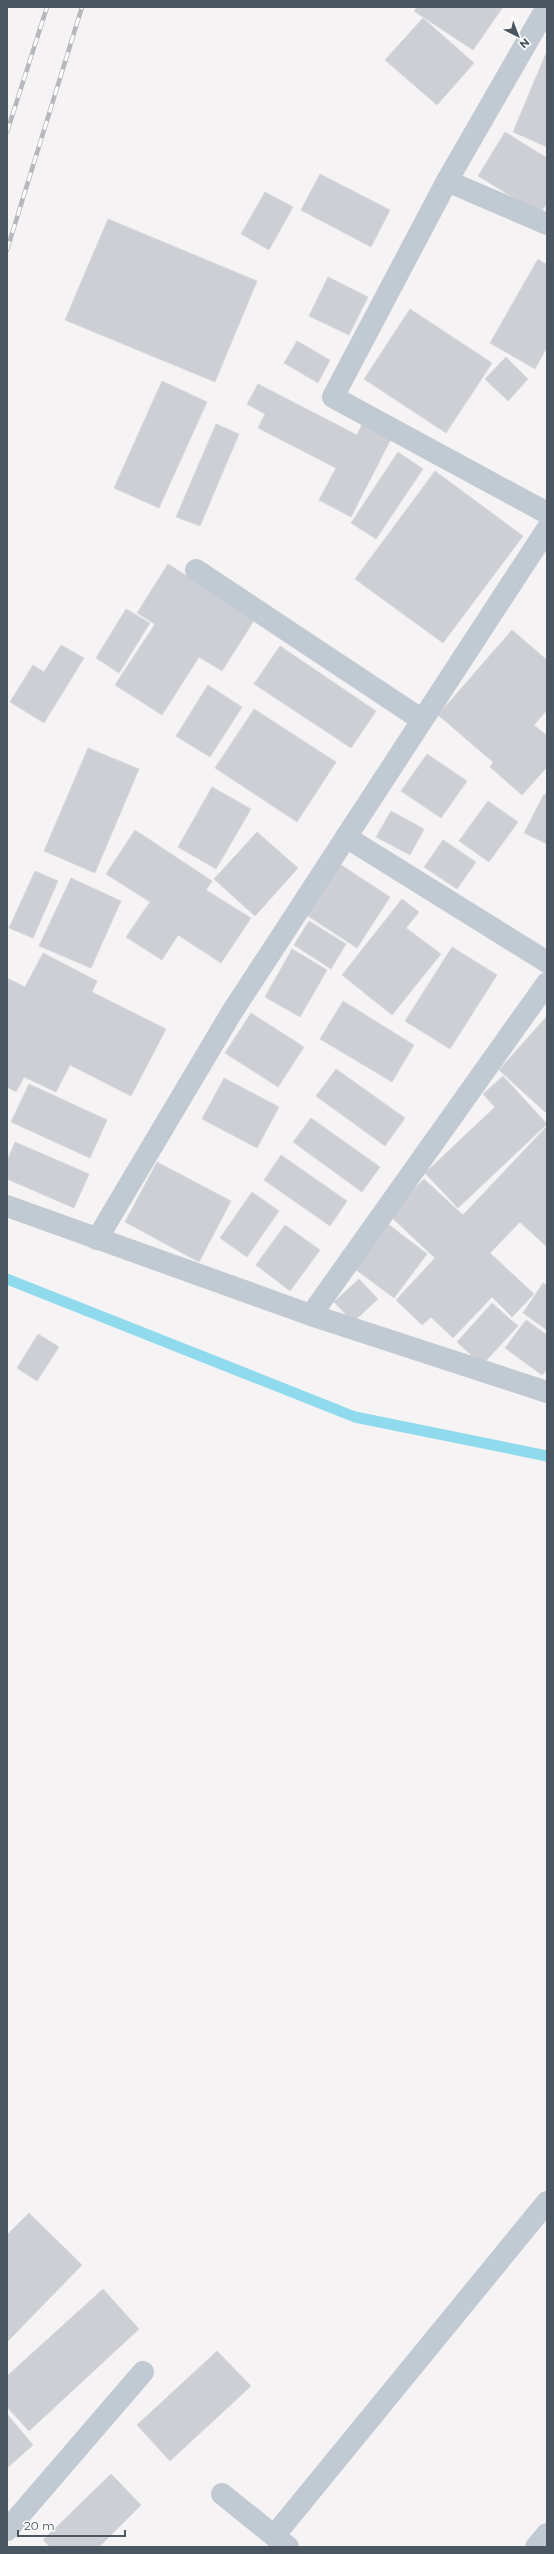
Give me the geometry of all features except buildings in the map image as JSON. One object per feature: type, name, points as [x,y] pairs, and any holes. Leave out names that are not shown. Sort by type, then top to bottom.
[{"type":"street","points":[[547,7],[447,181],[333,397],[547,512]]},
{"type":"street","points":[[447,181],[547,224]]},
{"type":"street","points":[[97,1239],[232,1012],[547,529]]},
{"type":"street","points":[[196,570],[422,720]]},
{"type":"street","points":[[346,837],[547,962]]},
{"type":"street","points":[[311,1315],[547,982]]},
{"type":"street","points":[[7,1206],[311,1315],[547,1392]]},
{"type":"street","points":[[222,2494],[281,2542],[547,2202]]},
{"type":"street","points":[[7,2530],[142,2372]]},
{"type":"street","points":[[536,2547],[547,2534]]},
{"type":"waterway","points":[[7,1279],[355,1417],[547,1456]]},
{"type":"railway","points":[[7,132],[47,7]]},
{"type":"railway","points":[[7,250],[82,7]]}]
